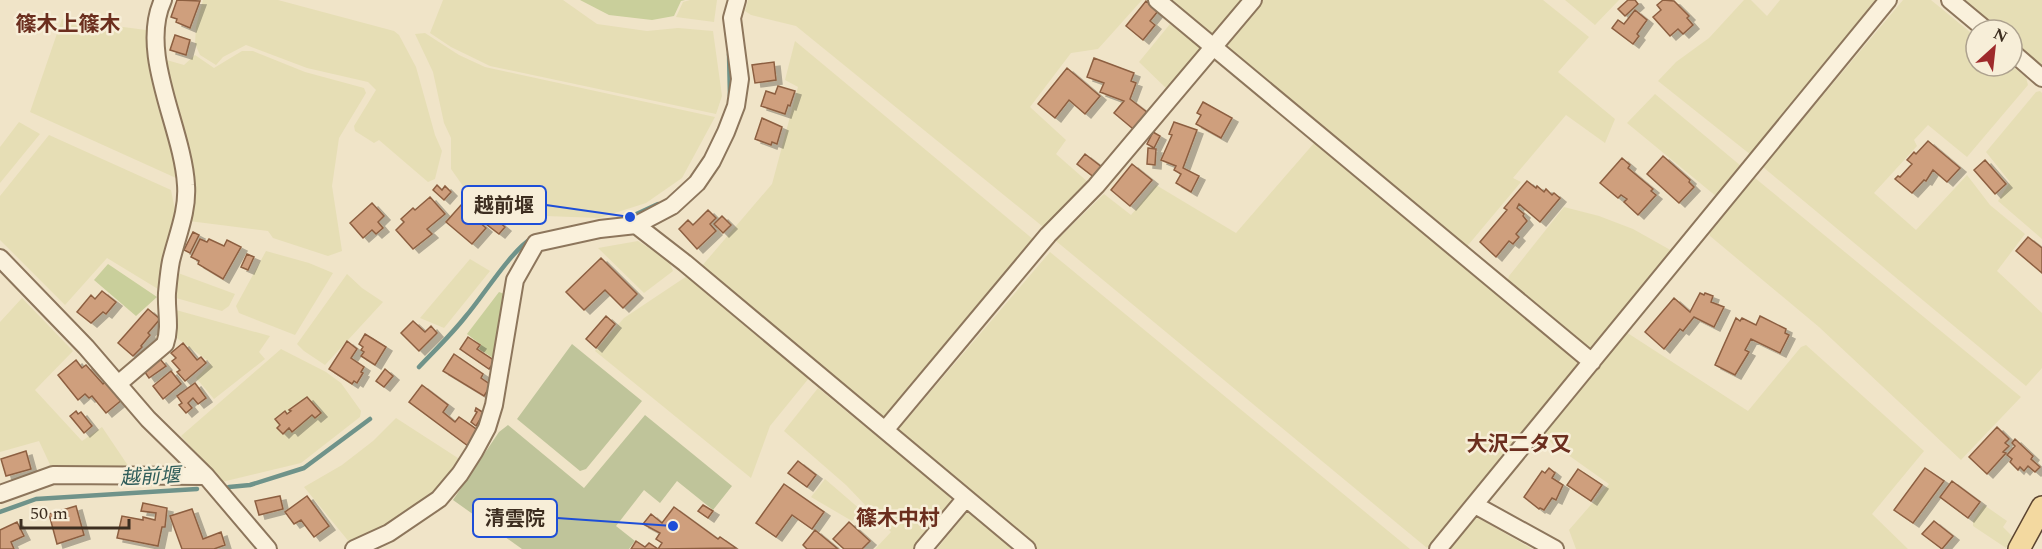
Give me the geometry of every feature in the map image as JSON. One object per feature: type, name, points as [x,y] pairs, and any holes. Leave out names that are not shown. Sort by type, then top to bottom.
[{"type":"main road","points":[[2019,549],[2042,507]]},
{"type":"street","points":[[118,384],[165,344],[169,334],[167,295],[170,263],[185,206],[186,186],[183,160],[158,67],[156,24],[163,0]]},
{"type":"street","points":[[354,549],[389,533],[439,499],[460,474],[474,452],[487,428],[494,405],[515,279],[536,243],[600,229],[636,225],[672,206],[697,183],[712,161],[736,106],[740,79],[732,18],[737,0]]},
{"type":"street","points":[[1158,0],[1592,362]]},
{"type":"street","points":[[885,430],[1048,235],[1096,186],[1253,0]]},
{"type":"street","points":[[1438,549],[1888,0]]},
{"type":"street","points":[[1950,0],[1972,18]]},
{"type":"street","points":[[2024,62],[2042,78]]},
{"type":"street","points":[[636,225],[686,263],[1027,549]]},
{"type":"street","points":[[0,258],[86,347],[148,419],[206,476],[268,549]]},
{"type":"street","points":[[0,494],[53,475],[206,476]]},
{"type":"street","points":[[923,549],[966,498]]},
{"type":"street","points":[[1475,505],[1555,549]]},
{"type":"shaded area","points":[[203,0],[278,0],[394,31],[399,35],[416,67],[435,135],[442,151],[435,179],[428,182],[379,140],[374,143],[355,131],[354,126],[376,90],[368,82],[307,68],[246,45],[223,57],[216,65],[200,55],[195,44],[196,27]]},
{"type":"shaded area","points":[[443,0],[563,0],[597,24],[647,31],[678,28],[713,31],[722,96],[716,114],[490,66],[451,47],[430,33]]},
{"type":"shaded area","points":[[717,0],[714,22],[676,17],[683,2]]},
{"type":"shaded area","points":[[748,0],[1142,0],[1098,49],[1071,53],[1030,107],[1066,140],[1056,154],[1089,183],[1046,228],[796,26],[751,15],[745,11]]},
{"type":"shaded area","points":[[1168,0],[1241,0],[1211,36]]},
{"type":"shaded area","points":[[1261,0],[1543,0],[1589,37],[1558,72],[1615,119],[1605,143],[1566,115],[1513,178],[1521,182],[1464,250],[1223,46]]},
{"type":"shaded area","points":[[1565,0],[1619,0],[1595,25]]},
{"type":"shaded area","points":[[1744,0],[1751,0],[1767,16],[1780,0],[1881,0],[1751,155],[1658,81],[1676,62],[1709,38]]},
{"type":"shaded area","points":[[1903,0],[1931,0],[1964,27],[1964,78],[2024,78],[2024,75],[2028,85],[1967,157],[1928,125],[1914,140],[1917,146],[1874,193],[1916,230],[1967,175],[1990,205],[2025,234],[1997,271],[2042,313],[2042,368],[2026,386],[1763,167]]},
{"type":"shaded area","points":[[1960,0],[2042,0],[2042,69],[2024,54],[2024,18],[1982,18]]},
{"type":"shaded area","points":[[62,19],[146,30],[151,76],[170,131],[178,174],[176,178],[30,112]]},
{"type":"shaded area","points":[[1170,24],[1202,48],[1201,53],[1168,90],[1139,62]]},
{"type":"shaded area","points":[[425,33],[459,55],[485,67],[715,117],[682,178],[646,203],[599,218],[546,216],[498,201],[463,186],[451,169],[451,138],[444,123],[433,72],[415,34]]},
{"type":"shaded area","points":[[795,41],[1034,240],[884,422],[701,267],[772,184],[798,87],[785,80]]},
{"type":"shaded area","points":[[242,51],[253,51],[305,72],[364,88],[366,93],[339,138],[332,186],[342,251],[328,256],[273,238],[268,231],[189,221],[193,176],[190,147],[168,84],[163,59],[184,65],[195,55],[214,68]]},
{"type":"shaded area","points":[[2036,92],[2042,93],[2042,239],[1998,201],[2010,182],[1986,152]]},
{"type":"shaded area","points":[[1655,94],[1741,166],[1717,197],[1627,123]]},
{"type":"shaded area","points":[[19,122],[40,134],[0,183],[0,147]]},
{"type":"shaded area","points":[[49,135],[171,190],[175,210],[158,289],[107,258],[65,305],[0,240],[0,196]]},
{"type":"shaded area","points":[[1315,142],[1583,363],[1427,548],[1056,241],[1104,194],[1131,215],[1156,185],[1236,233]]},
{"type":"shaded area","points":[[1755,178],[2021,397],[1961,460],[1819,327],[1710,236],[1709,231]]},
{"type":"shaded area","points":[[1564,207],[1599,216],[1633,229],[1674,252],[1586,352],[1507,283],[1509,276]]},
{"type":"shaded area","points":[[638,241],[669,261],[673,271],[644,293],[598,248]]},
{"type":"shaded area","points":[[266,251],[309,263],[333,273],[295,335],[239,313],[236,306]]},
{"type":"shaded area","points":[[1050,252],[1410,549],[1037,549],[897,431]]},
{"type":"shaded area","points":[[470,259],[490,271],[444,328],[420,318]]},
{"type":"shaded area","points":[[178,273],[235,294],[229,306],[222,311],[176,298],[172,287]]},
{"type":"shaded area","points":[[347,274],[362,288],[383,302],[325,365],[297,344]]},
{"type":"shaded area","points":[[687,276],[809,378],[770,426],[751,478],[595,351],[624,318]]},
{"type":"shaded area","points":[[22,298],[73,351],[35,390],[82,441],[102,427],[129,467],[53,471],[39,441],[0,452],[0,322]]},
{"type":"shaded area","points":[[176,310],[270,336],[259,352],[265,359],[214,399],[196,378],[211,363],[178,339],[175,333]]},
{"type":"shaded area","points":[[1626,332],[1748,411],[1801,347],[1806,345],[1924,451],[1872,514],[1908,549],[1576,549],[1569,530],[1609,484],[1540,435]]},
{"type":"shaded area","points":[[281,349],[326,372],[341,383],[361,411],[360,417],[301,463],[222,482],[181,436]]},
{"type":"shaded area","points":[[818,388],[949,496],[953,505],[917,549],[875,549],[891,532],[846,485],[784,431]]},
{"type":"shaded area","points":[[396,418],[461,460],[435,494],[388,527],[350,543],[304,487],[342,465],[373,441]]},
{"type":"shaded area","points":[[825,479],[861,510],[852,521],[811,497]]},
{"type":"shaded area","points":[[1984,505],[2007,521],[2003,527],[2013,537],[2006,548],[1973,526],[1973,521]]},
{"type":"shaded area","points":[[971,512],[1015,549],[937,549],[965,514]]},
{"type":"shaded area","points":[[1475,516],[1532,549],[1447,549]]},
{"type":"green space","points":[[580,0],[685,0],[681,1],[674,16],[652,20],[609,15]]},
{"type":"green space","points":[[108,264],[157,297],[136,316],[94,280]]},
{"type":"green space","points":[[499,292],[507,295],[499,362],[479,349],[481,345],[467,334]]},
{"type":"green space","points":[[572,344],[642,401],[586,469],[580,471],[517,419]]},
{"type":"green space","points":[[645,415],[732,486],[713,510],[677,481],[660,503],[644,490],[616,526],[635,541],[629,549],[522,549],[453,500],[499,432],[508,425],[584,488]]},
{"type":"building","points":[[177,0],[200,1],[190,28],[176,22],[177,19],[171,17]]},
{"type":"building","points":[[1628,0],[1635,0],[1638,4],[1625,16],[1618,9]]},
{"type":"building","points":[[1663,0],[1674,1],[1689,16],[1687,18],[1693,25],[1683,34],[1678,29],[1670,36],[1653,17],[1661,10],[1657,5]]},
{"type":"building","points":[[1146,1],[1158,11],[1150,21],[1155,25],[1143,40],[1126,26]]},
{"type":"building","points":[[1635,10],[1647,20],[1633,44],[1612,28],[1618,20],[1624,24]]},
{"type":"building","points":[[175,35],[190,40],[186,55],[170,50]]},
{"type":"building","points":[[1094,58],[1134,73],[1131,81],[1136,83],[1130,99],[1152,116],[1138,133],[1114,113],[1124,101],[1100,92],[1104,83],[1087,77]]},
{"type":"building","points":[[774,62],[776,80],[755,83],[752,65]]},
{"type":"building","points":[[1067,68],[1100,96],[1085,114],[1069,100],[1055,118],[1038,104]]},
{"type":"building","points":[[778,86],[795,91],[785,114],[761,106],[766,91],[775,94]]},
{"type":"building","points":[[1203,102],[1232,118],[1221,138],[1196,124],[1201,115],[1197,113]]},
{"type":"building","points":[[762,118],[782,127],[777,144],[772,142],[771,145],[755,139]]},
{"type":"building","points":[[1174,122],[1197,130],[1183,168],[1199,176],[1191,192],[1176,183],[1181,174],[1174,170],[1176,166],[1161,160],[1172,135],[1169,134]]},
{"type":"building","points":[[1153,132],[1160,136],[1154,148],[1147,144]]},
{"type":"building","points":[[1928,141],[1960,168],[1947,182],[1933,170],[1926,181],[1924,180],[1912,193],[1895,179],[1900,177],[1912,164],[1907,160]]},
{"type":"building","points":[[1148,148],[1156,149],[1155,165],[1147,164]]},
{"type":"building","points":[[1085,154],[1103,168],[1095,178],[1077,164]]},
{"type":"building","points":[[1663,156],[1690,180],[1689,182],[1694,187],[1679,203],[1647,174]]},
{"type":"building","points":[[1622,158],[1630,165],[1628,168],[1653,189],[1651,191],[1656,195],[1638,215],[1624,202],[1627,199],[1621,195],[1618,198],[1600,183]]},
{"type":"building","points":[[1985,160],[2006,184],[1995,194],[1974,170]]},
{"type":"building","points":[[1132,164],[1152,180],[1130,206],[1111,190]]},
{"type":"building","points":[[1527,181],[1536,188],[1537,186],[1544,192],[1546,189],[1552,195],[1554,193],[1560,198],[1540,222],[1519,204],[1517,208],[1524,214],[1527,221],[1516,234],[1519,237],[1513,244],[1509,241],[1496,257],[1480,242],[1507,210],[1504,208]]},
{"type":"building","points":[[437,185],[442,190],[445,186],[451,192],[444,200],[433,190]]},
{"type":"building","points":[[430,197],[445,214],[427,229],[432,234],[413,249],[396,230],[404,222],[401,219]]},
{"type":"building","points":[[372,203],[384,216],[378,222],[383,228],[376,234],[372,230],[363,238],[350,223]]},
{"type":"building","points":[[462,204],[479,217],[477,220],[486,228],[472,244],[446,222]]},
{"type":"building","points":[[708,210],[716,218],[710,224],[716,231],[697,249],[679,229],[688,220],[693,225]]},
{"type":"building","points":[[492,216],[505,227],[499,234],[486,224]]},
{"type":"building","points":[[722,216],[731,225],[723,233],[714,224]]},
{"type":"building","points":[[193,232],[199,235],[190,253],[184,250]]},
{"type":"building","points":[[2028,237],[2042,248],[2042,273],[2016,251]]},
{"type":"building","points":[[200,239],[207,242],[209,239],[224,246],[227,240],[241,247],[223,279],[198,264],[199,261],[191,257]]},
{"type":"building","points":[[247,254],[254,257],[248,270],[241,267]]},
{"type":"building","points":[[601,258],[637,294],[623,308],[605,290],[584,310],[566,292]]},
{"type":"building","points":[[102,291],[116,302],[106,314],[103,312],[91,323],[77,312],[91,295],[95,299]]},
{"type":"building","points":[[1700,293],[1713,296],[1711,302],[1724,307],[1714,327],[1694,317],[1683,331],[1680,329],[1664,349],[1645,332],[1674,298],[1690,312]]},
{"type":"building","points":[[148,309],[160,319],[148,333],[150,335],[142,347],[133,356],[118,343]]},
{"type":"building","points":[[606,316],[615,324],[596,348],[586,339]]},
{"type":"building","points":[[1760,316],[1786,329],[1785,333],[1789,335],[1780,353],[1751,339],[1745,350],[1749,352],[1735,375],[1715,365],[1736,318],[1740,321],[1742,318],[1756,325]]},
{"type":"building","points":[[413,321],[425,332],[431,326],[437,333],[419,351],[401,333]]},
{"type":"building","points":[[365,334],[386,347],[375,365],[361,356],[364,352],[361,350],[363,347],[359,344]]},
{"type":"building","points":[[468,337],[480,345],[477,349],[495,361],[489,369],[460,349]]},
{"type":"building","points":[[347,341],[357,349],[351,358],[364,367],[357,383],[354,381],[352,384],[329,369]]},
{"type":"building","points":[[183,343],[197,360],[201,357],[206,363],[185,381],[177,372],[180,370],[172,361],[176,358],[171,353]]},
{"type":"building","points":[[454,354],[483,374],[481,378],[491,385],[484,396],[443,371]]},
{"type":"building","points":[[160,359],[166,366],[149,378],[144,371]]},
{"type":"building","points":[[76,360],[82,368],[86,365],[103,384],[107,380],[123,399],[106,413],[92,396],[89,398],[85,394],[78,400],[58,375]]},
{"type":"building","points":[[385,369],[393,376],[384,387],[376,381]]},
{"type":"building","points":[[171,371],[181,384],[163,399],[153,386]]},
{"type":"building","points":[[195,383],[206,398],[198,404],[193,398],[188,403],[192,408],[186,413],[179,405],[182,403],[177,396]]},
{"type":"building","points":[[422,385],[448,405],[443,412],[455,422],[459,417],[479,431],[468,446],[409,402]]},
{"type":"building","points":[[307,397],[321,413],[315,418],[312,415],[292,432],[289,428],[283,434],[277,428],[280,425],[275,419],[285,411],[287,414]]},
{"type":"building","points":[[476,408],[484,413],[476,426],[471,422],[477,412]]},
{"type":"building","points":[[76,411],[78,414],[81,412],[92,426],[84,433],[70,416]]},
{"type":"building","points":[[1997,427],[2009,439],[2005,443],[2009,446],[2003,452],[2006,453],[1987,474],[1969,457]]},
{"type":"building","points":[[2015,439],[2033,456],[2031,459],[2040,467],[2035,472],[2028,466],[2024,471],[2020,467],[2018,470],[2010,462],[2012,459],[2007,455],[2015,446],[2012,443]]},
{"type":"building","points":[[26,451],[31,469],[6,476],[1,459]]},
{"type":"building","points":[[798,461],[816,475],[807,487],[788,473]]},
{"type":"building","points":[[1549,468],[1555,473],[1552,478],[1563,485],[1556,500],[1552,498],[1544,510],[1539,509],[1524,497],[1542,471],[1545,473]]},
{"type":"building","points":[[1925,468],[1944,481],[1913,523],[1894,510]]},
{"type":"building","points":[[1578,469],[1602,485],[1591,501],[1567,485]]},
{"type":"building","points":[[1952,481],[1980,502],[1968,518],[1940,497]]},
{"type":"building","points":[[784,484],[824,512],[812,529],[792,515],[776,537],[756,523]]},
{"type":"building","points":[[280,496],[283,509],[259,515],[255,501]]},
{"type":"building","points":[[307,496],[329,526],[314,537],[301,520],[294,524],[285,512]]},
{"type":"building","points":[[143,503],[167,508],[165,527],[162,527],[158,546],[117,538],[122,516],[155,520],[156,513],[141,511]]},
{"type":"building","points":[[703,505],[713,511],[708,518],[698,511]]},
{"type":"building","points":[[76,506],[84,535],[57,544],[49,514]]},
{"type":"building","points":[[674,507],[718,539],[720,537],[736,548],[658,549],[662,543],[656,539],[660,533],[643,524],[651,514],[662,523]]},
{"type":"building","points":[[192,509],[203,539],[221,532],[225,545],[214,549],[182,549],[170,516]]},
{"type":"building","points":[[1934,521],[1953,536],[1942,549],[1922,534]]},
{"type":"building","points":[[17,522],[24,536],[11,542],[14,549],[0,549],[0,530]]},
{"type":"building","points":[[849,522],[870,541],[862,549],[844,549],[833,539]]},
{"type":"building","points":[[815,530],[838,549],[807,549],[803,545]]},
{"type":"building","points":[[636,541],[645,547],[649,543],[658,549],[631,549]]},
{"type":"waterway","name":"越前堰","points":[[729,54],[730,96]]},
{"type":"waterway","name":"越前堰","points":[[622,219],[658,204]]},
{"type":"waterway","name":"越前堰","points":[[419,367],[461,323],[515,253],[532,238]]},
{"type":"waterway","points":[[229,487],[250,485],[304,468],[370,419]]},
{"type":"waterway","name":"越前堰","points":[[0,512],[36,499],[197,489]]},
{"type":"place","name":"越前堰","points":[[630,217]]},
{"type":"place","name":"清雲院","points":[[673,526]]},
{"type":"district","name":"篠木上篠木","points":[[68,25]]},
{"type":"district","name":"大沢二タ又","points":[[1519,445]]},
{"type":"district","name":"篠木中村","points":[[898,519]]}]
